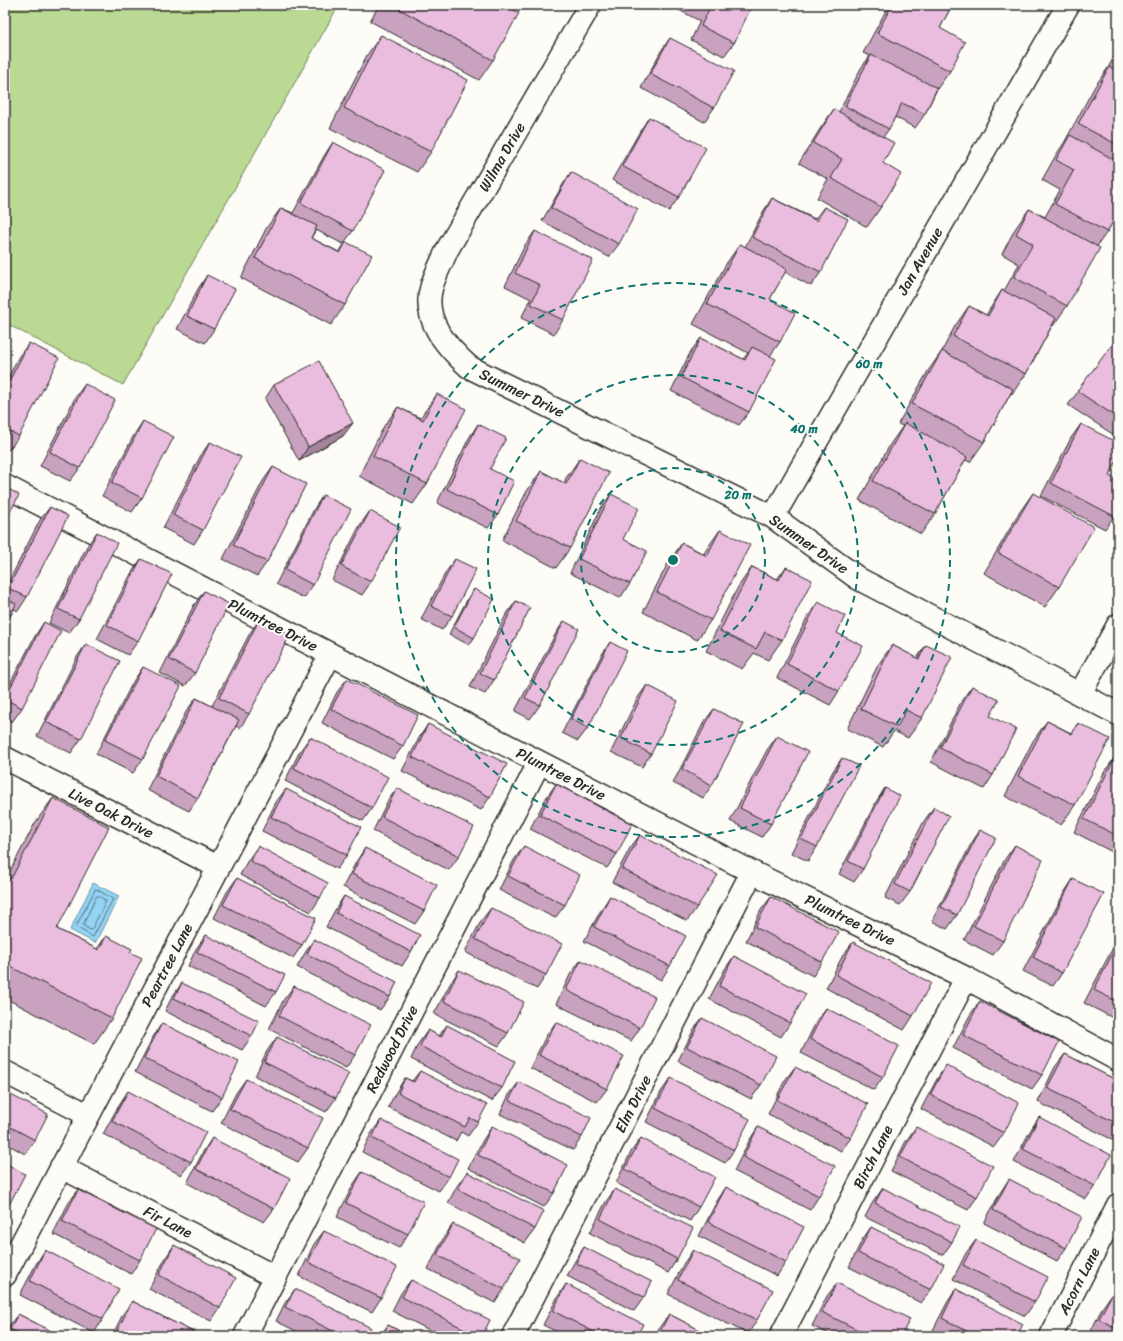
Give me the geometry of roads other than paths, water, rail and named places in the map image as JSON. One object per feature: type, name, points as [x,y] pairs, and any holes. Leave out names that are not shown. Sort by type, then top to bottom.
[{"type":"street","name":"Jan Avenue","points":[[773,517],[1068,5]]},
{"type":"street","name":"Wilma Drive","points":[[431,314],[430,305],[432,286],[447,250],[587,6]]},
{"type":"street","name":"Summer Drive","points":[[431,314],[441,338],[469,367],[773,517],[859,579],[1118,714]]},
{"type":"street","name":"Plumtree Drive","points":[[5,486],[539,763],[752,872],[966,978],[1118,1060]]},
{"type":"street","points":[[1080,694],[1118,625]]},
{"type":"street","name":"Peartree Lane","points":[[5,1275],[330,655]]},
{"type":"street","name":"Live Oak Drive","points":[[5,759],[218,867]]},
{"type":"street","name":"Redwood Drive","points":[[245,1336],[539,763]]},
{"type":"street","name":"Elm Drive","points":[[513,1336],[752,872]]},
{"type":"street","name":"Birch Lane","points":[[780,1336],[966,978]]},
{"type":"street","points":[[5,1072],[88,1115]]},
{"type":"street","name":"Fir Lane","points":[[61,1167],[275,1277]]},
{"type":"street","name":"Acorn Lane","points":[[1051,1336],[1118,1205]]},
{"type":"water","points":[[93,883],[119,896],[95,943],[70,930]]}]
